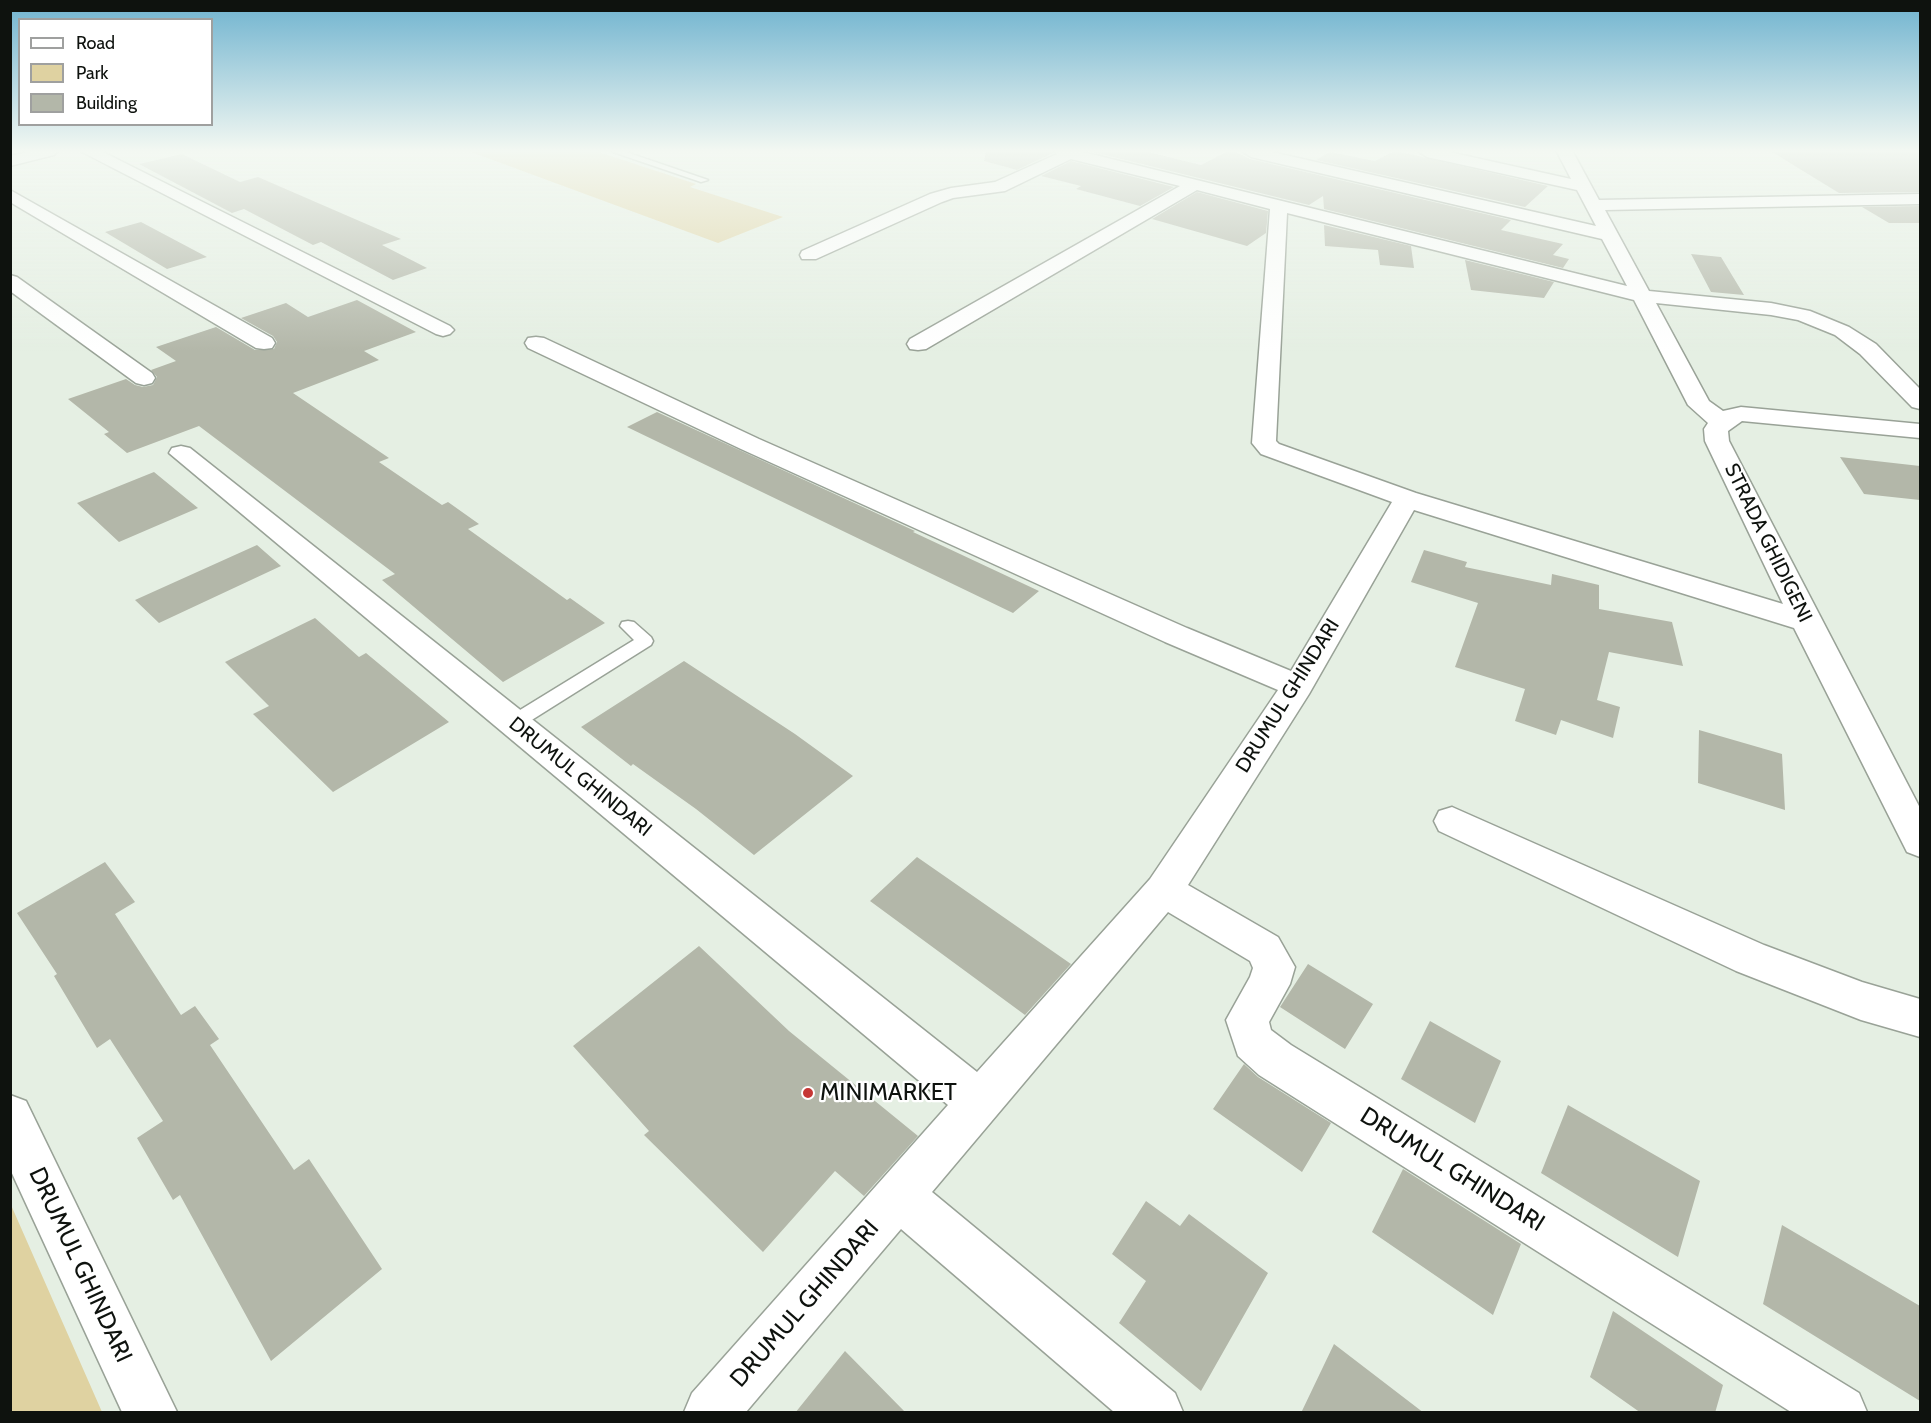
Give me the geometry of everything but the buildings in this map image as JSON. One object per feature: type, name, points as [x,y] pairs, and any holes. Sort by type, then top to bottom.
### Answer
[{"type":"street","points":[[50,218],[264,343]]},
{"type":"street","points":[[222,218],[444,330]]},
{"type":"street","points":[[809,255],[891,218]]},
{"type":"street","points":[[918,344],[1136,218]]},
{"type":"street","points":[[1278,218],[1264,443],[1280,454],[1407,499],[1806,621]]},
{"type":"street","points":[[1329,218],[1642,296],[1771,309],[1803,315],[1824,322],[1868,349],[1920,402]]},
{"type":"street","points":[[1538,218],[1610,235]]},
{"type":"street","points":[[1601,218],[1700,405],[1722,422],[1741,414],[1766,415],[1920,431]]},
{"type":"street","points":[[10,281],[144,378]]},
{"type":"street","points":[[536,343],[750,444],[1165,630],[1298,686]]},
{"type":"street","name":"STRADA GHIDIGENI","points":[[1722,422],[1716,429],[1717,441],[1806,621],[1911,806],[1920,842]]},
{"type":"street","name":"DRUMUL GHINDARI","points":[[181,453],[979,1102]]},
{"type":"street","name":"DRUMUL GHINDARI","points":[[711,1413],[1164,890],[1298,686],[1407,499]]},
{"type":"street","points":[[1452,820],[1750,958],[1861,1001],[1920,1018]]},
{"type":"street","name":"DRUMUL GHINDARI","points":[[1164,890],[1264,949],[1274,967],[1269,984],[1247,1020],[1253,1042],[1275,1060],[1840,1413]]},
{"type":"street","name":"DRUMUL GHINDARI","points":[[10,1117],[150,1413]]},
{"type":"street","points":[[899,1196],[1156,1413]]},
{"type":"lane","points":[[513,723],[637,648],[645,640],[628,626]]},
{"type":"green space","points":[[651,218],[779,218],[718,243]]},
{"type":"green space","points":[[11,1205],[102,1412],[11,1412]]},
{"type":"place","name":"MINIMARKET","points":[[808,1093]]}]
